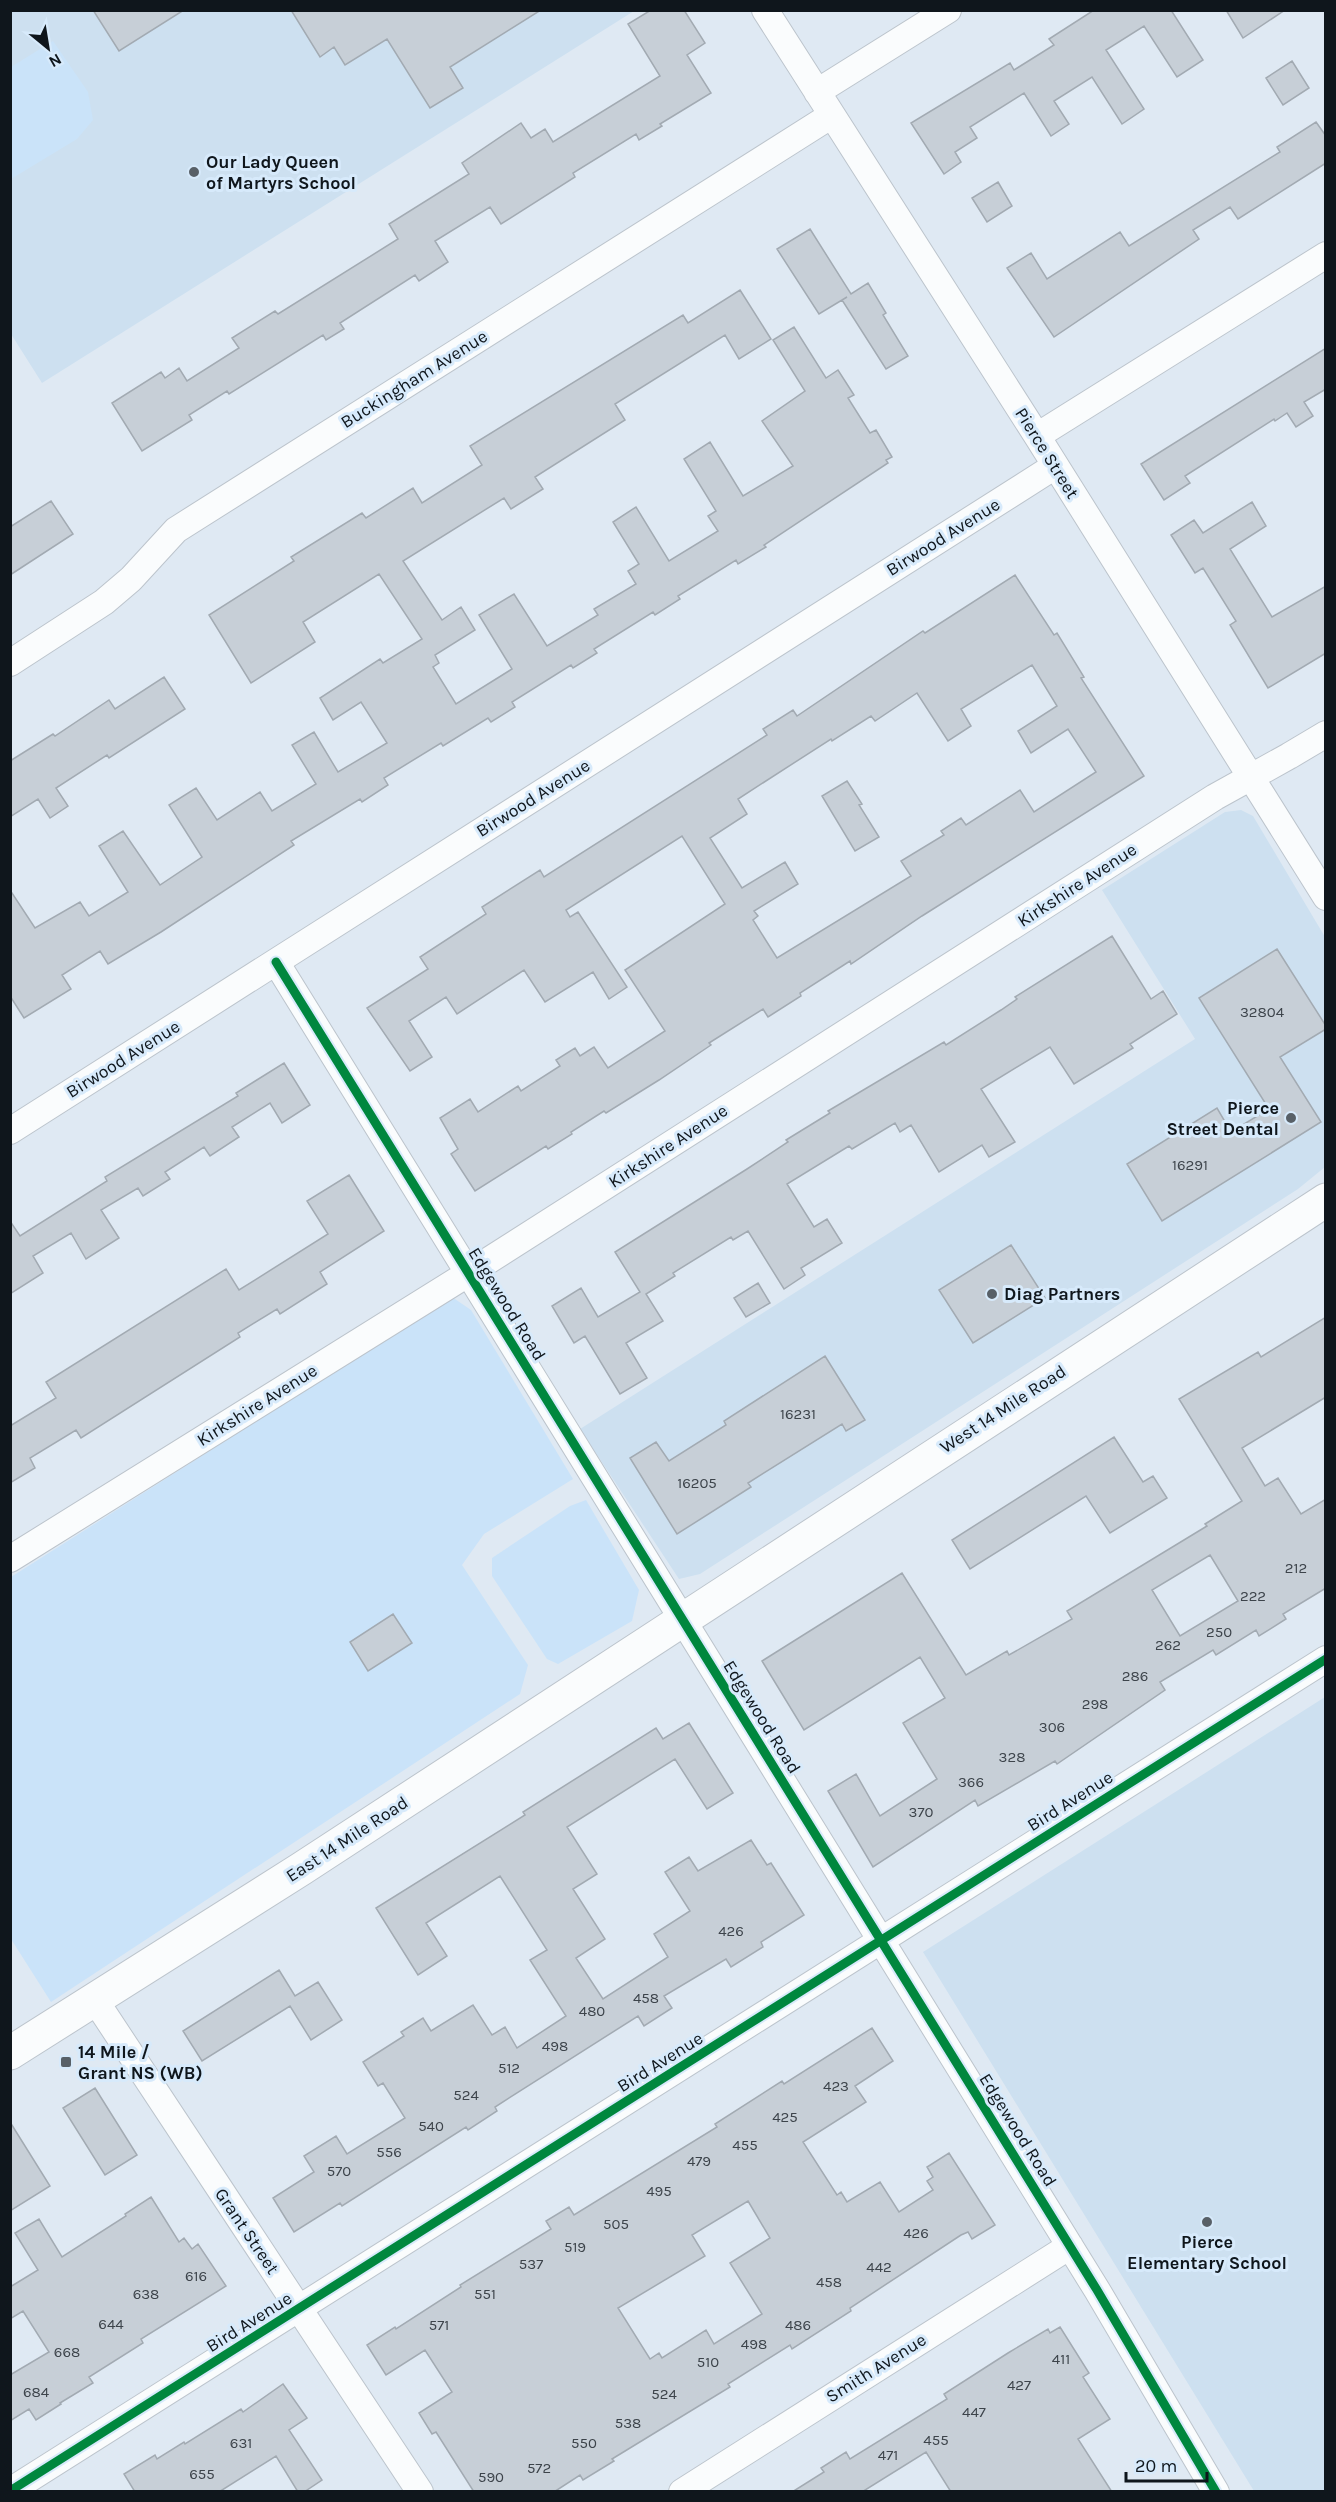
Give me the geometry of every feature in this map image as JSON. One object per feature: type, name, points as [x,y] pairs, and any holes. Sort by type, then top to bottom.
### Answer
[{"type":"main road","name":"West 14 Mile Road","points":[[682,1620],[1326,1200]]},
{"type":"main road","name":"East 14 Mile Road","points":[[10,2054],[311,1863],[682,1620]]},
{"type":"street","name":"Pierce Street","points":[[765,10],[1326,897]]},
{"type":"street","points":[[817,92],[948,10]]},
{"type":"street","name":"Buckingham Avenue","points":[[10,663],[104,602],[131,579],[176,530],[832,115]]},
{"type":"street","points":[[1036,436],[1326,255]]},
{"type":"street","name":"Birwood Avenue","points":[[10,1131],[1055,466]]},
{"type":"street","name":"Kirkshire Avenue","points":[[10,1559],[469,1273],[1215,797],[1326,734]]},
{"type":"street","name":"Edgewood Road","points":[[276,962],[1070,2246],[1216,2492]]},
{"type":"street","name":"Bird Avenue","points":[[10,2491],[300,2310],[1326,1659]]},
{"type":"street","name":"Grant Street","points":[[95,2000],[420,2492]]},
{"type":"street","name":"Smith Avenue","points":[[682,2492],[1070,2246]]},
{"type":"shaded area","name":"Our Lady Queen of Martyrs School","points":[[11,11],[634,11],[42,383],[11,334]]},
{"type":"shaded area","points":[[53,41],[88,92],[93,120],[77,139],[11,179],[11,67]]},
{"type":"shaded area","points":[[1241,810],[1253,816],[1325,937],[1325,1167],[1298,1189],[700,1574],[679,1579],[580,1429],[1195,1039],[1102,890],[1225,812]]},
{"type":"shaded area","points":[[452,1297],[471,1310],[573,1479],[484,1534],[462,1565],[528,1665],[520,1694],[51,2002],[11,1939],[11,1577]]},
{"type":"shaded area","points":[[586,1500],[639,1590],[632,1621],[558,1664],[547,1659],[492,1576],[492,1558],[570,1506]]},
{"type":"shaded area","name":"Pierce Elementary School","points":[[1325,1697],[1325,2491],[1254,2491],[923,1952]]},
{"type":"building","points":[[93,10],[184,10],[119,51]]},
{"type":"building","points":[[291,10],[541,10],[450,67],[463,88],[430,108],[387,39],[345,65],[334,47],[320,57]]},
{"type":"building","points":[[651,10],[684,10],[705,43],[687,55],[711,93],[660,124],[662,126],[639,140],[636,134],[573,173],[575,177],[501,224],[490,207],[435,241],[448,262],[419,281],[415,275],[340,323],[344,329],[326,340],[323,335],[229,394],[227,391],[189,415],[192,420],[142,451],[112,403],[161,372],[165,378],[179,368],[187,381],[239,348],[232,338],[275,311],[278,314],[398,239],[389,224],[469,174],[462,163],[521,123],[531,138],[545,129],[553,142],[660,76],[628,24]]},
{"type":"building","points":[[1094,10],[1171,10],[1203,60],[1177,77],[1144,26],[1106,50],[1144,109],[1122,124],[1092,77],[1054,101],[1069,124],[1051,136],[1024,93],[970,127],[977,138],[955,152],[961,162],[944,174],[911,123],[1010,63],[1014,70],[1054,45],[1049,39]]},
{"type":"building","points":[[1226,10],[1285,10],[1243,38]]},
{"type":"building","points":[[1292,61],[1309,88],[1283,105],[1266,78]]},
{"type":"building","points":[[1316,122],[1326,136],[1326,163],[1238,219],[1230,207],[1193,230],[1199,239],[1054,337],[1007,268],[1031,253],[1047,279],[1120,232],[1129,246],[1280,152],[1277,147]]},
{"type":"building","points":[[998,182],[1012,206],[987,222],[972,198]]},
{"type":"building","points":[[810,229],[851,294],[868,283],[886,313],[883,315],[908,356],[886,369],[842,300],[819,314],[777,249]]},
{"type":"building","points":[[740,290],[771,339],[739,359],[725,335],[615,404],[625,420],[535,477],[543,489],[511,509],[504,498],[403,561],[442,620],[461,607],[475,630],[435,655],[439,663],[433,667],[456,704],[512,669],[479,615],[514,594],[547,646],[598,615],[594,609],[636,584],[628,571],[639,564],[613,522],[636,507],[669,561],[718,531],[708,516],[716,511],[684,459],[710,442],[743,496],[793,466],[762,421],[805,391],[773,340],[794,327],[826,378],[838,370],[854,395],[848,398],[870,433],[876,430],[892,457],[886,460],[888,463],[764,545],[766,547],[738,564],[736,560],[678,596],[680,599],[655,615],[653,612],[594,649],[597,653],[573,668],[571,665],[512,702],[515,707],[491,722],[488,718],[443,746],[441,743],[384,778],[388,785],[362,802],[360,799],[291,841],[294,845],[161,932],[108,964],[100,951],[62,975],[71,989],[24,1018],[10,996],[10,890],[35,928],[80,902],[89,916],[128,892],[99,846],[123,831],[160,885],[202,857],[169,805],[196,788],[217,820],[260,792],[272,811],[316,784],[292,745],[314,732],[338,772],[387,743],[361,702],[333,720],[320,698],[380,659],[383,663],[422,639],[379,574],[303,622],[315,642],[251,683],[209,615],[294,561],[291,557],[362,513],[366,518],[413,488],[422,503],[482,465],[470,446],[683,315],[688,323]]},
{"type":"building","points":[[1326,348],[1326,389],[1304,402],[1313,416],[1296,427],[1287,413],[1275,421],[1274,419],[1185,476],[1190,483],[1164,500],[1141,464]]},
{"type":"building","points":[[51,501],[73,534],[10,575],[10,527]]},
{"type":"building","points":[[1252,502],[1266,526],[1230,549],[1272,617],[1326,586],[1326,653],[1268,688],[1230,625],[1236,621],[1203,568],[1195,573],[1171,535],[1194,520],[1203,533]]},
{"type":"building","points":[[1015,575],[1054,635],[1057,633],[1084,677],[1081,678],[1144,776],[922,916],[851,964],[850,961],[800,993],[801,996],[768,1017],[763,1009],[709,1043],[711,1045],[659,1080],[606,1113],[604,1111],[548,1149],[546,1146],[475,1191],[451,1154],[458,1149],[440,1118],[470,1099],[478,1112],[518,1086],[521,1091],[560,1066],[556,1060],[575,1048],[580,1056],[594,1047],[608,1068],[665,1031],[625,970],[725,904],[682,836],[566,910],[570,917],[578,912],[627,987],[609,999],[593,972],[545,1002],[524,970],[457,1014],[446,997],[409,1021],[432,1057],[410,1071],[367,1008],[428,969],[420,957],[486,914],[482,907],[540,870],[544,877],[767,735],[763,729],[793,710],[797,716],[923,631],[925,633]],"holes":[[[1032,665],[1057,706],[1018,731],[1031,753],[1068,729],[1096,772],[1034,812],[1020,790],[966,825],[961,818],[941,831],[944,835],[901,861],[911,876],[777,958],[753,920],[758,916],[754,911],[798,884],[785,862],[742,888],[710,838],[747,814],[738,799],[831,739],[832,741],[871,716],[875,721],[917,693],[948,741],[971,726],[961,709]]]},
{"type":"building","points":[[164,677],[185,709],[109,758],[107,755],[56,788],[68,806],[50,818],[38,799],[10,817],[10,761],[53,734],[55,736],[109,700],[115,709]]},
{"type":"building","points":[[847,781],[879,837],[855,851],[822,796]]},
{"type":"building","points":[[1112,936],[1151,999],[1163,991],[1177,1014],[1130,1044],[1133,1048],[1074,1084],[1050,1047],[981,1089],[1015,1142],[989,1157],[982,1145],[939,1172],[911,1125],[900,1132],[895,1123],[852,1149],[849,1146],[787,1184],[814,1227],[827,1219],[842,1243],[801,1268],[805,1275],[784,1289],[748,1231],[733,1240],[731,1237],[673,1273],[675,1276],[646,1294],[663,1321],[626,1343],[647,1378],[620,1394],[585,1336],[574,1343],[552,1306],[581,1288],[598,1317],[640,1292],[615,1252],[788,1142],[786,1140],[830,1113],[828,1111],[944,1042],[946,1045],[1017,999],[1015,997]]},
{"type":"building","points":[[1277,949],[1326,1026],[1326,1029],[1280,1057],[1321,1122],[1162,1221],[1127,1164],[1217,1108],[1231,1132],[1269,1109],[1199,998]]},
{"type":"building","points":[[284,1063],[310,1105],[282,1123],[270,1103],[232,1127],[239,1137],[210,1156],[204,1147],[165,1172],[170,1179],[143,1196],[138,1188],[101,1210],[119,1238],[86,1259],[71,1233],[33,1256],[43,1273],[10,1294],[10,1221],[20,1236],[107,1181],[105,1177],[238,1096],[236,1093]]},
{"type":"building","points":[[349,1175],[384,1231],[320,1272],[327,1284],[280,1314],[277,1309],[238,1333],[240,1337],[81,1438],[76,1430],[30,1458],[35,1468],[10,1483],[10,1426],[56,1398],[46,1382],[226,1269],[239,1290],[328,1234],[307,1201]]},
{"type":"building","name":"Diag Partners","points":[[1011,1245],[1045,1298],[973,1343],[939,1290]]},
{"type":"building","points":[[758,1283],[770,1303],[746,1317],[734,1298]]},
{"type":"building","points":[[1326,1317],[1326,1397],[1242,1448],[1265,1486],[1278,1478],[1301,1514],[1326,1499],[1326,1588],[1283,1614],[1286,1619],[1259,1636],[1256,1630],[1216,1655],[1213,1650],[1160,1682],[1165,1690],[1057,1764],[1055,1761],[978,1806],[975,1800],[873,1867],[828,1791],[856,1774],[880,1816],[937,1779],[903,1723],[945,1698],[920,1657],[804,1730],[762,1661],[902,1573],[966,1675],[1007,1651],[1009,1655],[1072,1619],[1067,1611],[1207,1526],[1205,1524],[1242,1501],[1179,1399],[1258,1352],[1261,1357]],"holes":[[[1210,1555],[1238,1601],[1180,1636],[1152,1590]]]},
{"type":"building","points":[[825,1356],[865,1420],[846,1431],[842,1424],[748,1483],[751,1487],[677,1534],[630,1458],[656,1442],[669,1461],[726,1425],[724,1421]]},
{"type":"building","points":[[1114,1437],[1143,1482],[1153,1476],[1167,1498],[1110,1533],[1086,1496],[970,1569],[952,1540]]},
{"type":"building","points":[[393,1614],[412,1643],[368,1671],[350,1642]]},
{"type":"building","points":[[689,1723],[733,1793],[707,1809],[675,1759],[567,1827],[597,1874],[573,1889],[605,1939],[576,1958],[603,1999],[668,1957],[654,1934],[690,1911],[665,1872],[689,1857],[698,1871],[751,1840],[767,1865],[771,1863],[804,1915],[761,1942],[763,1947],[731,1967],[726,1959],[664,1996],[672,2008],[644,2026],[638,2016],[495,2107],[497,2111],[468,2130],[466,2127],[342,2206],[340,2203],[294,2232],[273,2198],[314,2172],[304,2156],[336,2136],[347,2154],[405,2118],[383,2083],[378,2086],[363,2062],[404,2036],[401,2032],[423,2018],[431,2031],[473,2005],[492,2035],[505,2027],[517,2048],[566,2016],[530,1960],[547,1950],[500,1876],[426,1923],[447,1956],[418,1975],[376,1908],[525,1815],[523,1812],[656,1728],[663,1739]]},
{"type":"building","points":[[279,1970],[295,1996],[318,1982],[342,2020],[311,2040],[290,2006],[202,2061],[183,2031]]},
{"type":"building","points":[[872,2028],[893,2061],[855,2086],[866,2102],[803,2142],[837,2195],[841,2192],[847,2202],[880,2182],[899,2212],[933,2190],[927,2181],[933,2177],[927,2167],[949,2153],[995,2225],[972,2239],[968,2232],[961,2235],[850,2308],[851,2311],[792,2349],[790,2345],[728,2384],[730,2387],[612,2459],[614,2461],[583,2480],[580,2475],[554,2492],[474,2492],[436,2432],[432,2434],[419,2413],[452,2392],[425,2350],[386,2375],[367,2345],[395,2327],[396,2329],[461,2287],[460,2285],[551,2229],[546,2221],[569,2207],[574,2215],[717,2127],[715,2124],[782,2081],[784,2084]],"holes":[[[748,2201],[770,2238],[730,2263],[762,2314],[714,2344],[706,2330],[662,2358],[659,2353],[650,2359],[618,2308],[705,2256],[692,2235]]]},
{"type":"building","points":[[95,2088],[137,2155],[105,2175],[63,2108]]},
{"type":"building","points":[[10,2122],[50,2186],[10,2211]]},
{"type":"building","points":[[151,2197],[179,2242],[184,2238],[192,2249],[198,2244],[226,2286],[141,2339],[143,2343],[89,2377],[93,2383],[36,2420],[29,2409],[10,2421],[10,2375],[49,2352],[23,2311],[10,2319],[10,2287],[38,2270],[15,2233],[39,2219],[62,2257]]},
{"type":"building","points":[[1060,2327],[1089,2373],[1083,2377],[1110,2419],[1078,2439],[1112,2492],[951,2492],[926,2452],[862,2492],[792,2492],[824,2472],[821,2468],[846,2452],[850,2459],[947,2399],[944,2394],[1008,2353],[1048,2329],[1050,2333]]},
{"type":"building","points":[[283,2384],[307,2418],[289,2430],[322,2480],[304,2492],[298,2492],[276,2456],[219,2492],[135,2492],[124,2474],[155,2455],[157,2459],[184,2442],[185,2444],[241,2409],[243,2412]]},
{"type":"cycle path","points":[[276,962],[1097,2290],[1216,2492]]},
{"type":"cycle path","points":[[10,2491],[1326,1659]]},
{"type":"place","name":"Our Lady Queen of Martyrs School","points":[[194,172]]},
{"type":"place","name":"Pierce Street Dental","points":[[1291,1118]]},
{"type":"place","name":"Diag Partners","points":[[992,1294]]},
{"type":"place","name":"14 Mile / Grant NS (WB)","points":[[66,2062]]},
{"type":"place","name":"Pierce Elementary School","points":[[1207,2222]]}]
